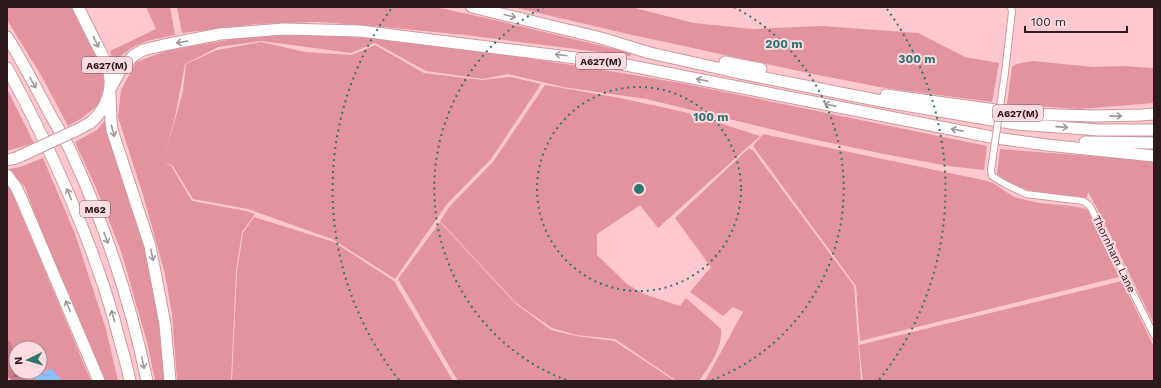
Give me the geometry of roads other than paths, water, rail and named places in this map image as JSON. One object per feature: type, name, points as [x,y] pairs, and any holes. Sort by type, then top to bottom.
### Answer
[{"type":"highway","name":"A627(M)","points":[[78,7],[107,65],[110,77],[110,91]]},
{"type":"highway","name":"A627(M)","points":[[472,7],[621,44],[650,53],[866,98],[1016,124],[1099,130],[1154,130]]},
{"type":"highway","name":"A627(M)","points":[[12,159],[90,123],[104,107],[121,69],[133,56],[144,50],[220,34],[284,29],[360,31],[556,54],[616,63],[996,138],[1154,156]]},
{"type":"highway","name":"M62","points":[[7,37],[72,153],[90,197],[108,243],[123,289],[140,349],[147,381]]},
{"type":"highway","name":"A627(M)","points":[[621,44],[653,47],[882,94],[1024,114],[1094,116],[1154,114]]},
{"type":"highway","name":"M62","points":[[7,68],[38,126],[65,184],[88,239],[106,290],[130,381]]},
{"type":"highway","points":[[110,91],[112,130],[150,246],[165,324],[170,381]]},
{"type":"highway","name":"A627(M)","points":[[996,138],[1105,143],[1154,143]]},
{"type":"highway","points":[[7,175],[16,187],[22,200],[99,381]]},
{"type":"street","name":"Thornham Lane","points":[[1011,7],[1012,12],[1005,72],[991,170],[992,176],[1026,194],[1083,201],[1090,206],[1154,335]]},
{"type":"water","points":[[48,369],[53,370],[62,381],[35,380],[48,380]]}]
